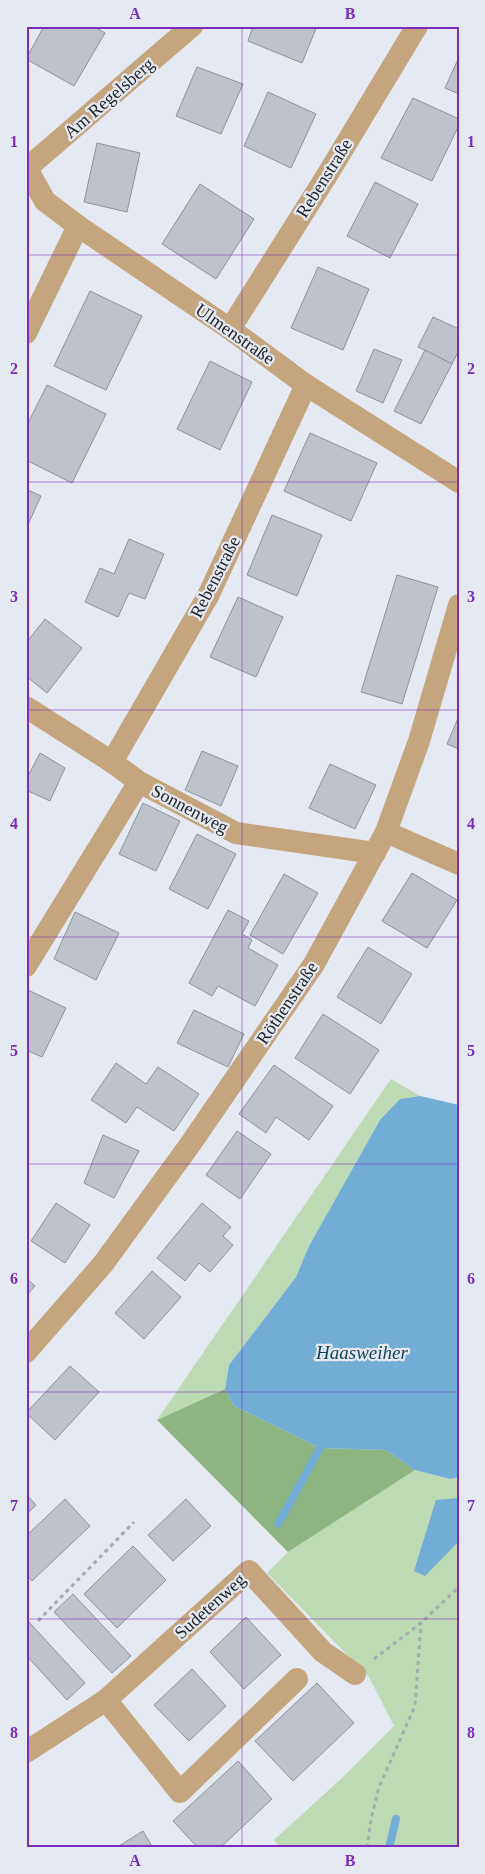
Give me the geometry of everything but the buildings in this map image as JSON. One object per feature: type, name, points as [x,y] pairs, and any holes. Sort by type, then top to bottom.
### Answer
[{"type":"street","name":"Am Regelsberg","points":[[26,169],[192,26]]},
{"type":"street","name":"Rebenstraße","points":[[230,329],[329,172],[417,26]]},
{"type":"street","name":"Ulmenstraße","points":[[26,169],[45,201],[78,226],[230,329],[306,385],[459,482]]},
{"type":"street","points":[[26,333],[78,226]]},
{"type":"street","name":"Rebenstraße","points":[[112,762],[208,596],[306,385]]},
{"type":"street","name":"Röthenstraße","points":[[26,1352],[103,1264],[189,1146],[314,964],[386,832],[419,741],[459,605]]},
{"type":"street","name":"Sonnenweg","points":[[26,707],[112,762],[139,782],[236,833],[375,853]]},
{"type":"street","points":[[26,966],[139,782]]},
{"type":"street","points":[[386,832],[459,864]]},
{"type":"street","name":"Sudetenweg","points":[[26,1752],[106,1700],[249,1571],[323,1652],[355,1674]]},
{"type":"street","points":[[106,1700],[180,1792],[297,1679]]},
{"type":"path","points":[[38,1621],[134,1522]]},
{"type":"path","points":[[355,1674],[421,1623],[459,1587]]},
{"type":"path","points":[[367,1848],[371,1819],[379,1787],[415,1706],[421,1623]]},
{"type":"green space","points":[[391,1079],[420,1096],[400,1099],[380,1120],[309,1246],[296,1277],[229,1365],[225,1389],[157,1420]]},
{"type":"green space","points":[[225,1389],[234,1406],[320,1448],[386,1450],[415,1470],[288,1552],[157,1420]]},
{"type":"green space","points":[[415,1470],[449,1479],[459,1477],[459,1848],[281,1848],[274,1840],[342,1778],[394,1726],[369,1677],[267,1573],[288,1552]]},
{"type":"water","name":"Haasweiher","points":[[420,1096],[459,1105],[459,1477],[450,1479],[415,1470],[386,1450],[320,1448],[234,1406],[225,1389],[229,1365],[296,1277],[309,1246],[380,1120],[400,1099]]},
{"type":"water","points":[[459,1498],[459,1541],[425,1576],[414,1571],[436,1500]]},
{"type":"waterway","points":[[278,1524],[320,1448]]},
{"type":"waterway","points":[[389,1848],[396,1819]]}]
